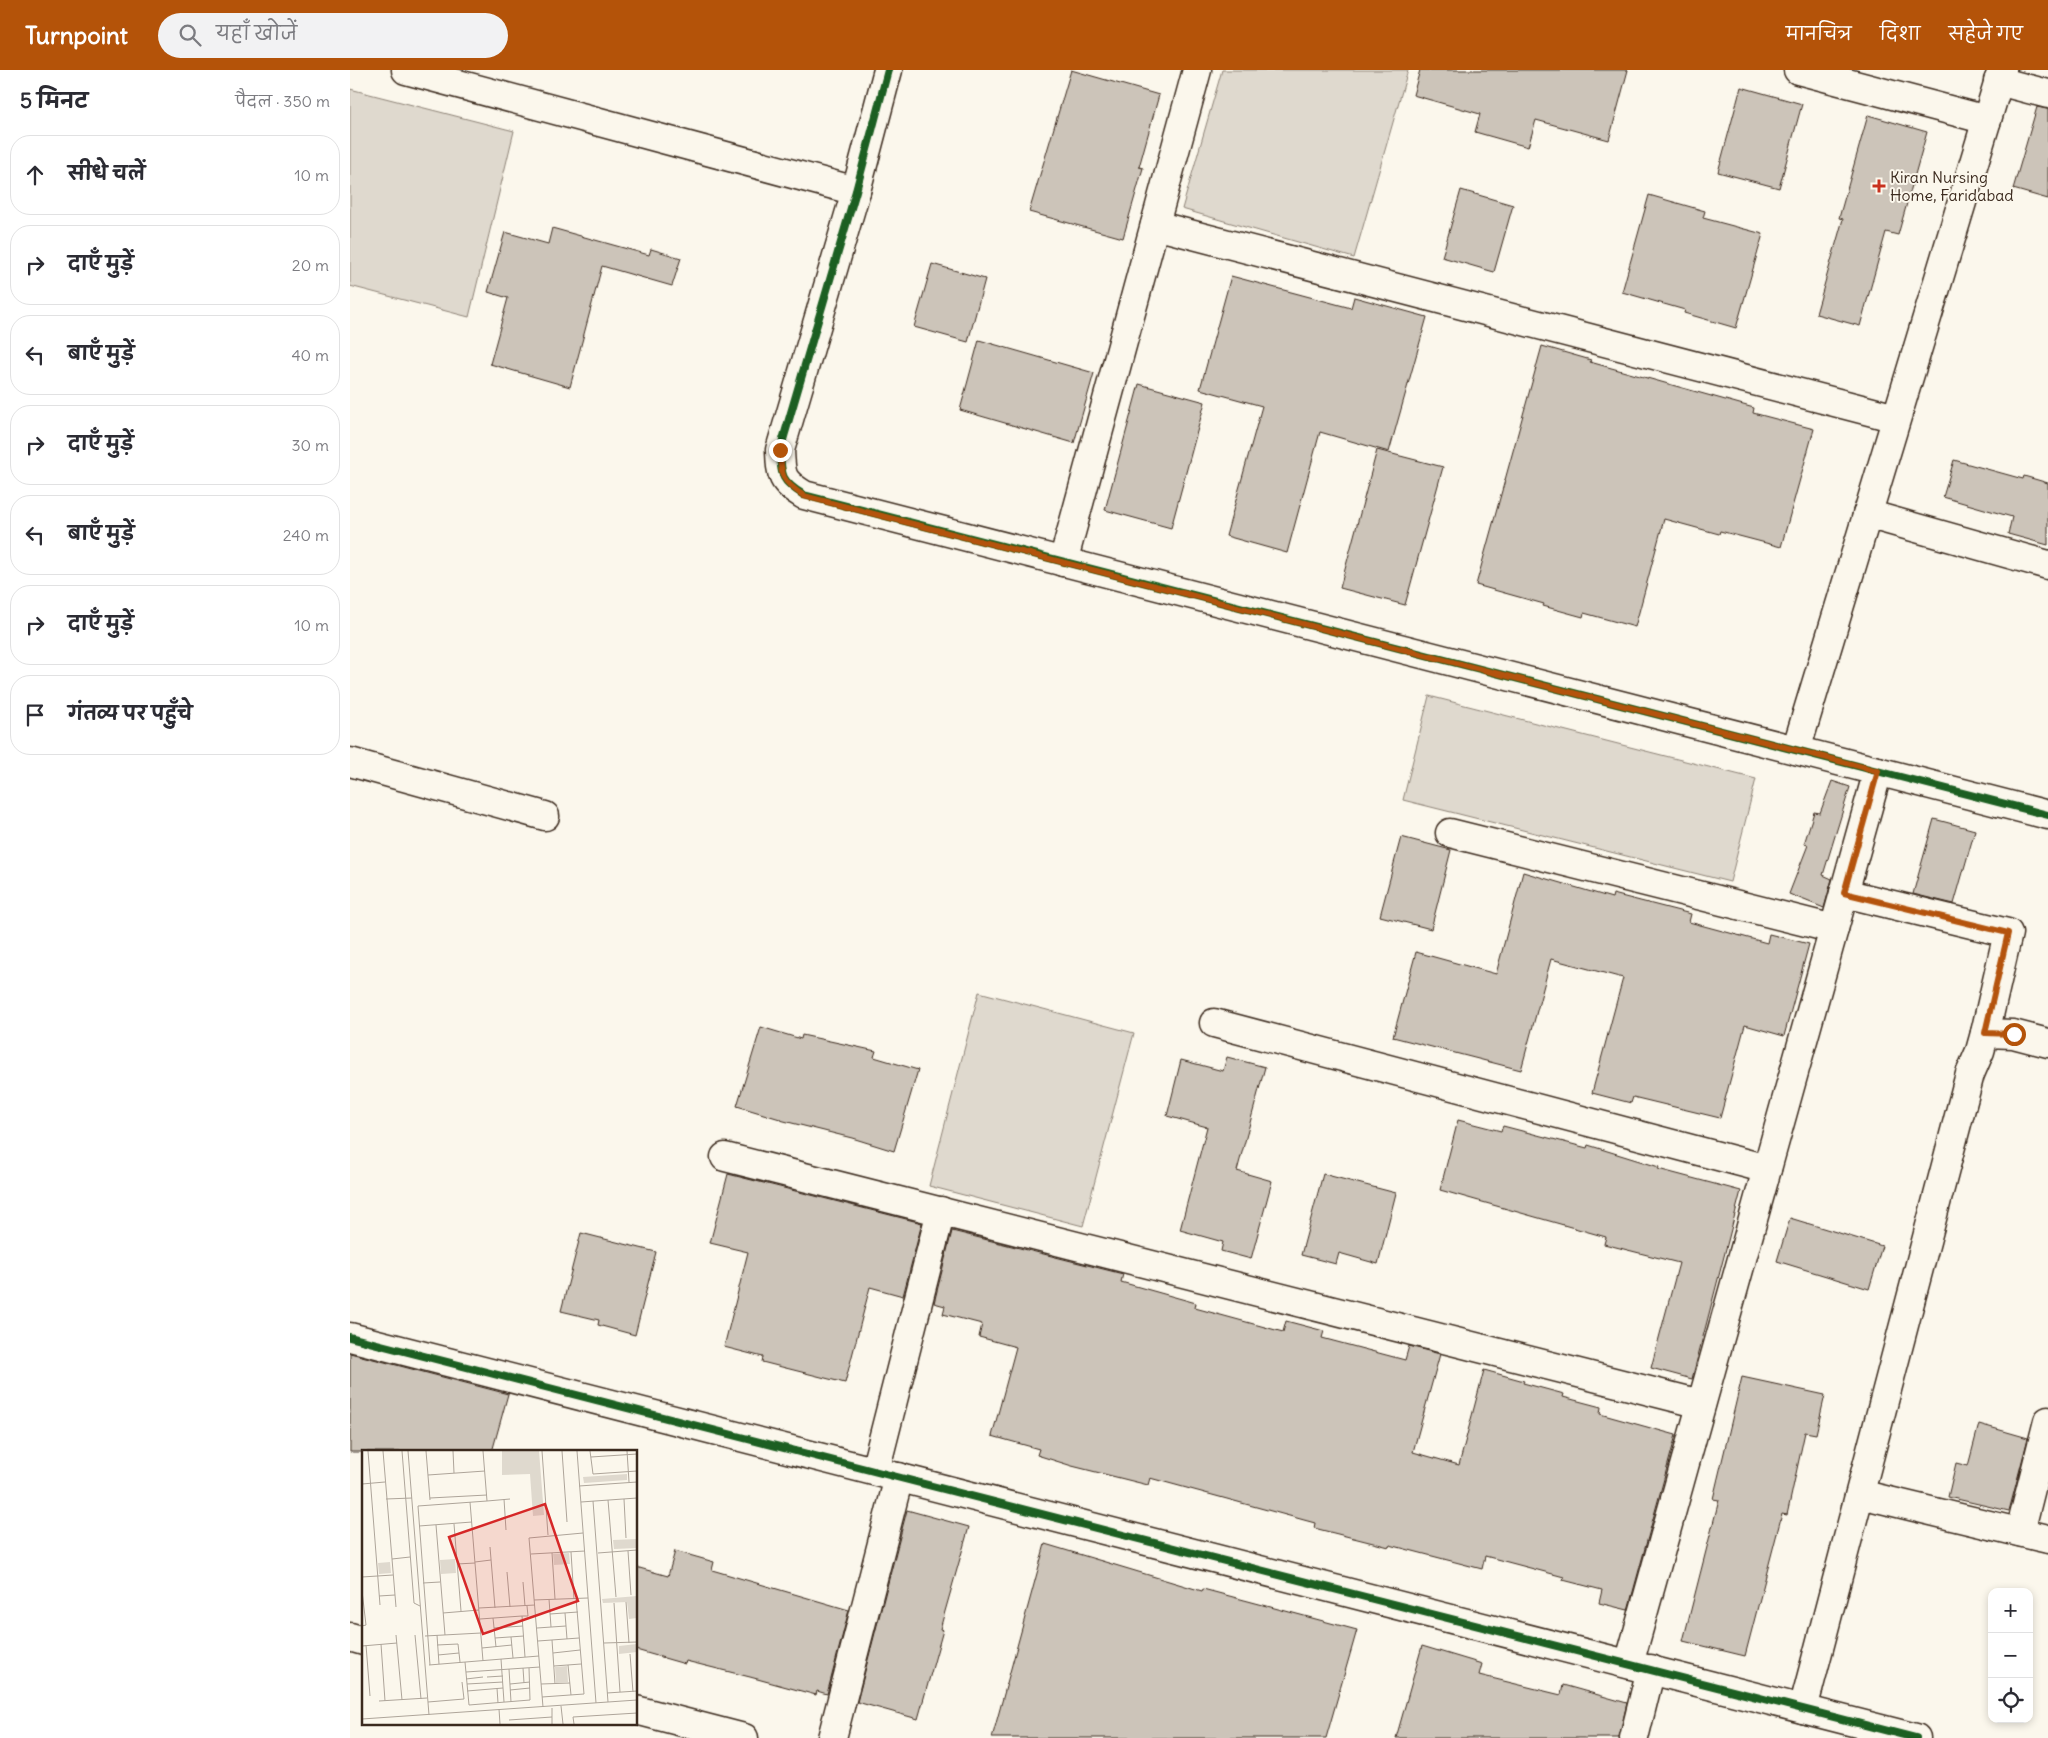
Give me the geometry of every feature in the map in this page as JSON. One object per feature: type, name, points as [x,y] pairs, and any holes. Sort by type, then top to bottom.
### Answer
[{"type":"street","points":[[406,70],[856,191]]},
{"type":"street","points":[[888,70],[856,191],[780,450],[781,470],[787,485],[804,496],[2048,815]]},
{"type":"street","points":[[1063,562],[1197,70]]},
{"type":"street","points":[[1798,70],[1986,120]]},
{"type":"street","points":[[1796,750],[2000,75],[2048,94]]},
{"type":"street","points":[[1155,225],[1896,418]]},
{"type":"street","points":[[1867,514],[2048,565]]},
{"type":"street","points":[[350,762],[546,816]]},
{"type":"street","points":[[1634,1738],[1640,1666],[1701,1404],[1878,771]]},
{"type":"street","points":[[1450,833],[1834,929]]},
{"type":"street","points":[[1804,1709],[1970,1074],[1985,1033],[2008,933],[1844,893]]},
{"type":"street","points":[[1214,1023],[1767,1169]]},
{"type":"street","points":[[1985,1033],[2014,1034],[2048,1043]]},
{"type":"street","points":[[725,1157],[1701,1404]]},
{"type":"street","points":[[832,1738],[941,1211]]},
{"type":"street","points":[[350,1337],[1916,1738]]},
{"type":"street","points":[[2020,1532],[2048,1421]]},
{"type":"street","points":[[1860,1494],[2048,1539]]},
{"type":"street","points":[[638,1711],[744,1738]]},
{"type":"shaded area","points":[[1222,70],[1408,70],[1354,258],[1182,209]]},
{"type":"shaded area","points":[[350,89],[514,131],[469,317],[350,286]]},
{"type":"shaded area","points":[[1429,696],[1756,779],[1730,882],[1403,800]]},
{"type":"shaded area","points":[[979,992],[1134,1033],[1083,1226],[929,1186]]},
{"type":"building","points":[[1071,70],[1159,95],[1139,167],[1143,168],[1123,238],[1029,212]]},
{"type":"building","points":[[1420,70],[1628,70],[1609,140],[1536,120],[1528,147],[1475,132],[1480,114],[1413,95]]},
{"type":"building","points":[[1741,87],[1802,104],[1779,188],[1718,172]]},
{"type":"building","points":[[2037,107],[2048,109],[2048,199],[2013,189]]},
{"type":"building","points":[[1868,115],[1927,132],[1898,235],[1886,232],[1860,326],[1816,314],[1843,219],[1839,218]]},
{"type":"building","points":[[1461,190],[1513,205],[1494,272],[1442,257]]},
{"type":"building","points":[[1649,195],[1705,211],[1703,218],[1763,234],[1736,328],[1684,313],[1685,310],[1622,292]]},
{"type":"building","points":[[552,228],[649,255],[651,249],[681,258],[672,286],[602,266],[570,387],[490,364],[508,298],[488,292],[505,232],[548,244]]},
{"type":"building","points":[[932,264],[985,279],[968,342],[914,327]]},
{"type":"building","points":[[1231,276],[1351,308],[1354,297],[1427,317],[1389,452],[1320,432],[1287,553],[1226,536],[1262,406],[1200,389]]},
{"type":"building","points":[[979,340],[1094,373],[1074,443],[960,410]]},
{"type":"building","points":[[1542,346],[1591,360],[1590,362],[1754,408],[1753,413],[1814,429],[1781,547],[1720,531],[1719,534],[1664,519],[1635,627],[1584,613],[1583,617],[1476,585]]},
{"type":"building","points":[[1139,384],[1205,402],[1171,528],[1105,510]]},
{"type":"building","points":[[1377,450],[1443,467],[1405,605],[1340,588]]},
{"type":"building","points":[[1954,460],[2023,479],[2024,476],[2048,483],[2048,545],[2008,534],[2012,517],[1943,497]]},
{"type":"building","points":[[1832,781],[1850,787],[1823,875],[1832,879],[1824,908],[1789,894],[1808,845],[1804,844],[1814,812],[1820,813]]},
{"type":"building","points":[[1934,819],[1975,830],[1954,904],[1913,894]]},
{"type":"building","points":[[1401,837],[1451,850],[1431,929],[1380,916]]},
{"type":"building","points":[[1523,872],[1612,898],[1613,894],[1691,914],[1689,922],[1767,943],[1769,934],[1809,944],[1784,1036],[1745,1025],[1720,1118],[1633,1097],[1631,1103],[1592,1093],[1623,978],[1551,959],[1521,1070],[1393,1037],[1416,952],[1496,974]]},
{"type":"building","points":[[761,1027],[801,1039],[802,1035],[876,1051],[874,1057],[918,1070],[894,1151],[852,1138],[780,1120],[737,1106]]},
{"type":"building","points":[[1227,1057],[1265,1067],[1237,1171],[1272,1181],[1251,1259],[1221,1251],[1223,1242],[1180,1230],[1207,1127],[1167,1116],[1181,1060],[1223,1071]]},
{"type":"building","points":[[1458,1120],[1501,1131],[1503,1126],[1587,1148],[1588,1145],[1659,1167],[1658,1169],[1741,1191],[1692,1379],[1651,1368],[1679,1263],[1604,1244],[1606,1237],[1440,1190]]},
{"type":"building","points":[[728,1174],[922,1223],[903,1296],[870,1287],[845,1383],[762,1362],[763,1357],[724,1347],[748,1252],[710,1243]]},
{"type":"building","points":[[1323,1174],[1396,1193],[1378,1264],[1339,1253],[1336,1264],[1301,1255]]},
{"type":"building","points":[[1790,1218],[1882,1246],[1869,1289],[1777,1261]]},
{"type":"building","points":[[952,1231],[1123,1274],[1121,1282],[1196,1303],[1195,1308],[1283,1332],[1286,1321],[1324,1331],[1322,1338],[1405,1360],[1409,1346],[1440,1354],[1413,1452],[1459,1465],[1484,1370],[1564,1394],[1563,1397],[1601,1407],[1600,1414],[1676,1435],[1628,1610],[1599,1603],[1602,1590],[1563,1580],[1564,1577],[1485,1556],[1482,1569],[1390,1545],[1389,1547],[1314,1528],[1315,1523],[1150,1478],[1148,1485],[1072,1466],[1037,1455],[1039,1449],[992,1436],[1016,1347],[979,1337],[982,1324],[943,1314],[945,1306],[934,1303]]},
{"type":"building","points":[[581,1233],[656,1252],[635,1335],[598,1325],[599,1320],[561,1311]]},
{"type":"building","points":[[350,1353],[508,1394],[493,1450],[362,1450],[362,1452],[350,1452]]},
{"type":"building","points":[[1742,1377],[1825,1395],[1816,1434],[1805,1432],[1787,1515],[1782,1514],[1745,1656],[1683,1641],[1719,1500],[1713,1499]]},
{"type":"building","points":[[1979,1424],[2028,1438],[2009,1511],[1948,1497],[1956,1463],[1968,1466]]},
{"type":"building","points":[[907,1510],[969,1527],[940,1629],[943,1630],[918,1719],[857,1702]]},
{"type":"building","points":[[1045,1544],[1202,1591],[1203,1589],[1357,1630],[1326,1738],[992,1738]]},
{"type":"building","points":[[675,1551],[714,1562],[712,1570],[849,1610],[827,1694],[817,1691],[816,1695],[686,1661],[685,1664],[638,1651],[638,1568],[668,1576]]},
{"type":"building","points":[[1422,1646],[1482,1664],[1479,1675],[1561,1695],[1563,1685],[1627,1703],[1619,1738],[1396,1738]]},
{"type":"cycle path","points":[[888,70],[856,191],[780,450],[784,477],[791,486],[804,495],[2048,815]]},
{"type":"cycle path","points":[[350,1337],[1916,1738]]},
{"type":"place","name":"Kiran Nursing Home, Faridabad","points":[[1879,186]]},
{"type":"route","points":[[780,450],[781,470],[787,485],[804,496],[1878,771],[1844,893],[2008,933],[1985,1033],[2014,1034]]}]
